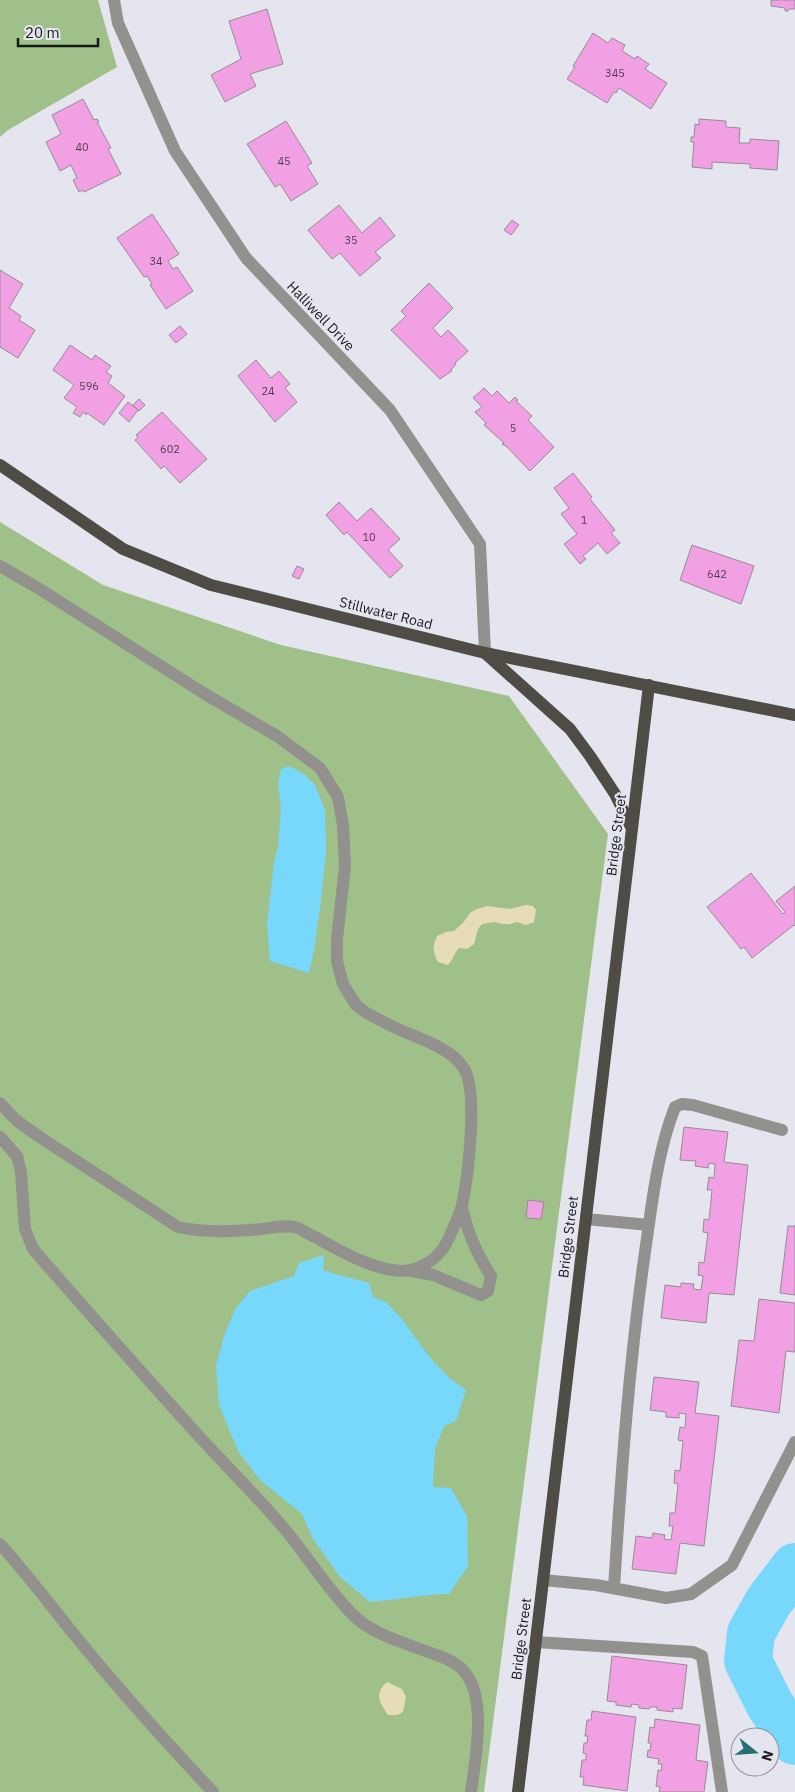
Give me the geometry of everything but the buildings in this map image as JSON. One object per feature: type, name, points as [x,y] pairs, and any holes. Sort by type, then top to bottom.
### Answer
[{"type":"main road","name":"Stillwater Road","points":[[0,465],[123,549],[211,585],[485,653],[795,716]]},
{"type":"main road","points":[[485,653],[570,729],[615,794],[632,829]]},
{"type":"main road","name":"Bridge Street","points":[[518,1792],[649,685]]},
{"type":"street","name":"Halliwell Drive","points":[[114,0],[118,23],[175,151],[246,258],[390,410],[480,544],[485,653]]},
{"type":"street","points":[[0,566],[205,694],[277,736],[320,768],[338,797],[343,825],[345,866],[336,939],[337,962],[343,984],[356,1006],[365,1012],[450,1054],[464,1067],[470,1088],[471,1134],[462,1207],[443,1250],[430,1263],[410,1270]]},
{"type":"street","points":[[0,1103],[17,1121],[41,1138],[178,1227],[194,1231],[220,1232],[286,1226],[298,1228],[373,1265],[391,1270],[410,1270],[433,1275],[481,1295],[488,1291],[491,1276],[476,1252],[467,1230],[462,1207]]},
{"type":"street","points":[[614,1588],[634,1327],[657,1172],[668,1124],[674,1108],[682,1104],[694,1105],[782,1130]]},
{"type":"street","points":[[0,1137],[17,1156],[21,1172],[26,1229],[33,1249],[163,1397],[288,1533],[319,1576],[351,1614],[365,1626],[382,1635],[457,1664],[467,1675],[475,1694],[478,1712],[477,1743],[471,1792]]},
{"type":"street","points":[[586,1218],[649,1225]]},
{"type":"street","points":[[542,1580],[596,1585],[666,1598],[691,1594],[732,1565],[795,1442]]},
{"type":"street","points":[[0,1544],[28,1575],[77,1639],[160,1736],[213,1792]]},
{"type":"street","points":[[536,1642],[694,1652],[702,1656],[722,1792]]},
{"type":"green space","points":[[0,0],[98,0],[117,67],[8,130],[0,137]]},
{"type":"green space","points":[[0,522],[103,585],[281,645],[509,696],[608,834],[484,1792],[0,1792]]},
{"type":"sand","points":[[526,905],[533,906],[536,910],[534,922],[526,925],[517,922],[510,924],[495,922],[482,924],[478,929],[474,944],[467,949],[459,948],[448,965],[438,962],[434,949],[437,936],[454,931],[470,913],[487,906],[510,909]]},
{"type":"sand","points":[[387,1682],[402,1689],[406,1697],[403,1712],[397,1715],[388,1715],[380,1702],[380,1690]]},
{"type":"water","points":[[289,766],[304,774],[315,785],[325,810],[326,851],[321,900],[309,973],[270,961],[267,924],[274,862],[278,848],[281,807],[278,784],[281,769]]},
{"type":"water","points":[[324,1255],[323,1270],[369,1283],[373,1297],[386,1302],[401,1318],[428,1355],[449,1378],[466,1390],[456,1421],[444,1426],[435,1449],[433,1487],[451,1488],[467,1516],[468,1566],[449,1594],[370,1602],[340,1577],[313,1539],[302,1514],[260,1480],[238,1451],[219,1405],[216,1366],[225,1333],[236,1308],[250,1291],[294,1276],[299,1263]]},
{"type":"waterway","points":[[795,1567],[769,1601],[751,1633],[748,1661],[770,1705],[795,1741]]}]
